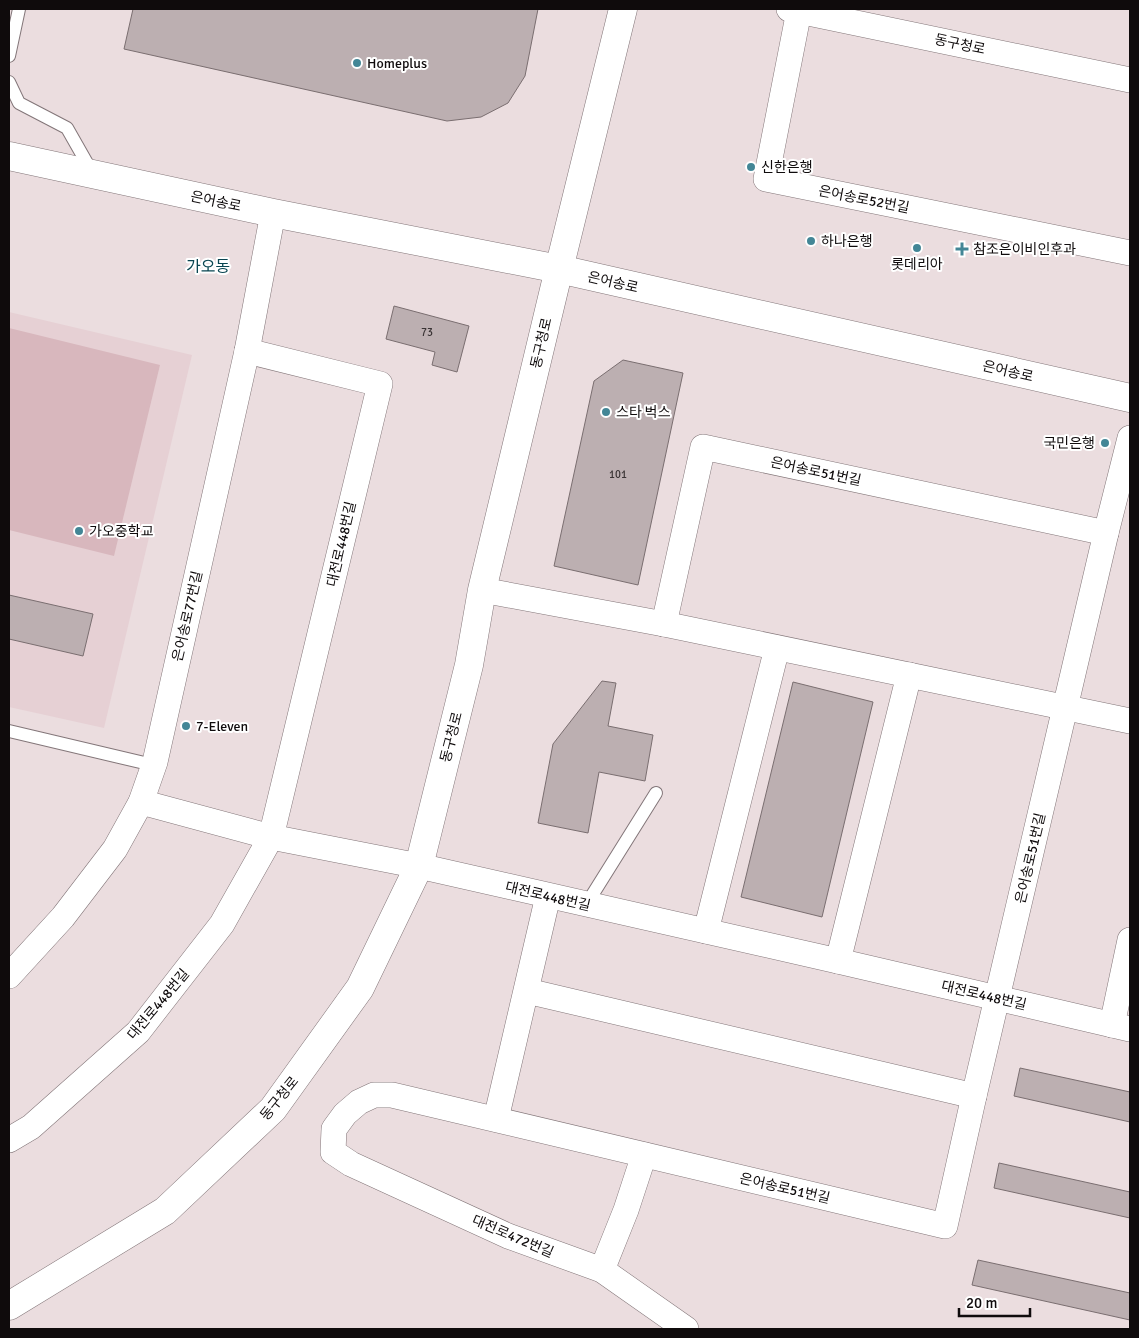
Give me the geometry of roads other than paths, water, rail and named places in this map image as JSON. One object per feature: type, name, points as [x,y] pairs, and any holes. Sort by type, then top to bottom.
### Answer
[{"type":"main road","name":"동구청로","points":[[9,1306],[165,1211],[273,1109],[360,988],[419,866],[469,665],[482,590],[624,9]]},
{"type":"main road","name":"은어송로","points":[[9,156],[273,213],[559,270],[1130,398]]},
{"type":"street","name":"동구청로","points":[[794,10],[1130,80]]},
{"type":"street","name":"은어송로52번길","points":[[794,10],[766,179],[1130,252]]},
{"type":"street","name":"은어송로77번길","points":[[9,976],[64,917],[115,849],[141,802],[153,765],[247,351],[273,213]]},
{"type":"street","name":"대전로448번길","points":[[9,1140],[31,1127],[138,1032],[222,924],[271,837],[380,384],[247,351]]},
{"type":"street","name":"은어송로51번길","points":[[333,1152],[334,1129],[345,1114],[359,1102],[374,1095],[392,1095],[945,1226],[1106,533],[1130,438]]},
{"type":"street","name":"은어송로51번길","points":[[664,624],[703,447],[1106,533]]},
{"type":"street","points":[[482,590],[664,624],[1130,721]]},
{"type":"street","points":[[706,931],[778,648]]},
{"type":"street","points":[[838,961],[908,675]]},
{"type":"street","name":"대전로448번길","points":[[141,802],[271,837],[419,866],[1121,1027]]},
{"type":"street","points":[[496,1120],[548,896]]},
{"type":"street","points":[[1121,1027],[1130,940]]},
{"type":"street","points":[[527,990],[974,1096]]},
{"type":"street","name":"대전로472번길","points":[[333,1152],[351,1164],[508,1236],[602,1270],[686,1329]]},
{"type":"street","points":[[602,1270],[626,1210],[644,1155]]},
{"type":"lane","points":[[9,56],[19,9]]},
{"type":"lane","points":[[9,82],[19,103],[67,128],[93,174]]},
{"type":"lane","points":[[9,731],[153,765]]},
{"type":"lane","points":[[586,905],[656,793]]},
{"type":"place","name":"Homeplus","points":[[357,63]]},
{"type":"place","name":"신한은행","points":[[751,167]]},
{"type":"place","name":"하나은행","points":[[811,241]]},
{"type":"place","name":"롯데리아","points":[[917,248]]},
{"type":"place","name":"참조은이비인후과","points":[[962,249]]},
{"type":"place","name":"스타 벅스","points":[[606,412]]},
{"type":"place","name":"국민은행","points":[[1105,443]]},
{"type":"place","name":"가오중학교","points":[[79,531]]},
{"type":"place","name":"7-Eleven","points":[[186,726]]},
{"type":"district","name":"가오동","points":[[208,266]]}]
